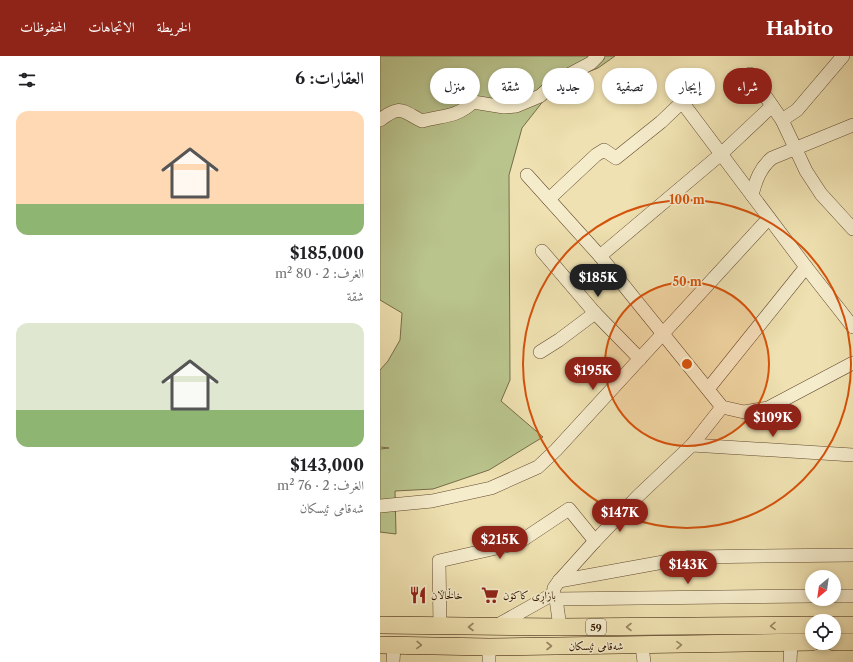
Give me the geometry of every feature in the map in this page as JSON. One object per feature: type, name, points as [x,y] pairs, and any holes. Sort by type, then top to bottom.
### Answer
[{"type":"main road","points":[[841,625],[853,624]]},
{"type":"main road","name":"شەقامی ئیسکان","points":[[380,625],[495,627],[805,625]]},
{"type":"main road","name":"شەقامی ئیسکان","points":[[387,645],[489,655],[643,654],[805,642]]},
{"type":"main road","points":[[841,642],[853,642]]},
{"type":"street","points":[[380,120],[391,112],[404,110],[422,121],[436,117],[454,115],[473,102],[504,107],[516,106],[540,96],[557,81],[591,63],[598,56]]},
{"type":"street","points":[[782,120],[797,110],[843,56]]},
{"type":"street","points":[[549,199],[596,155],[604,150],[616,158],[682,102],[853,327]]},
{"type":"street","points":[[600,256],[721,154],[772,106],[782,120],[806,171],[821,194],[853,229]]},
{"type":"street","points":[[752,195],[757,179],[764,165],[772,158],[853,125]]},
{"type":"street","points":[[527,175],[600,256],[722,408],[744,412],[768,408],[853,362]]},
{"type":"street","points":[[380,506],[432,501],[491,488],[538,467],[640,359],[769,218]]},
{"type":"street","points":[[542,251],[595,313],[640,359]]},
{"type":"street","points":[[708,389],[806,267]]},
{"type":"street","points":[[540,352],[559,340],[595,313]]},
{"type":"street","points":[[560,627],[554,588],[559,581],[638,496],[692,445],[722,408]]},
{"type":"street","points":[[692,445],[853,455]]},
{"type":"street","points":[[440,626],[439,561],[518,543],[569,509],[595,541]]},
{"type":"street","points":[[559,581],[691,557],[853,556]]},
{"type":"street","points":[[495,627],[555,596],[805,596]]},
{"type":"street","points":[[841,596],[853,596]]},
{"type":"street","points":[[790,662],[791,643]]},
{"type":"street","points":[[387,645],[393,662]]},
{"type":"green space","points":[[380,56],[615,56],[594,70],[594,68],[542,68],[542,103],[522,128],[509,175],[510,380],[501,401],[543,437],[489,470],[433,489],[395,491],[396,534],[380,532],[380,449],[389,448],[380,447],[380,370],[388,361],[400,340],[402,313],[380,300]]},
{"type":"place","name":"خاڵخاڵان","points":[[418,595]]},
{"type":"place","name":"بازاڕی کاکۆن","points":[[490,595]]}]
